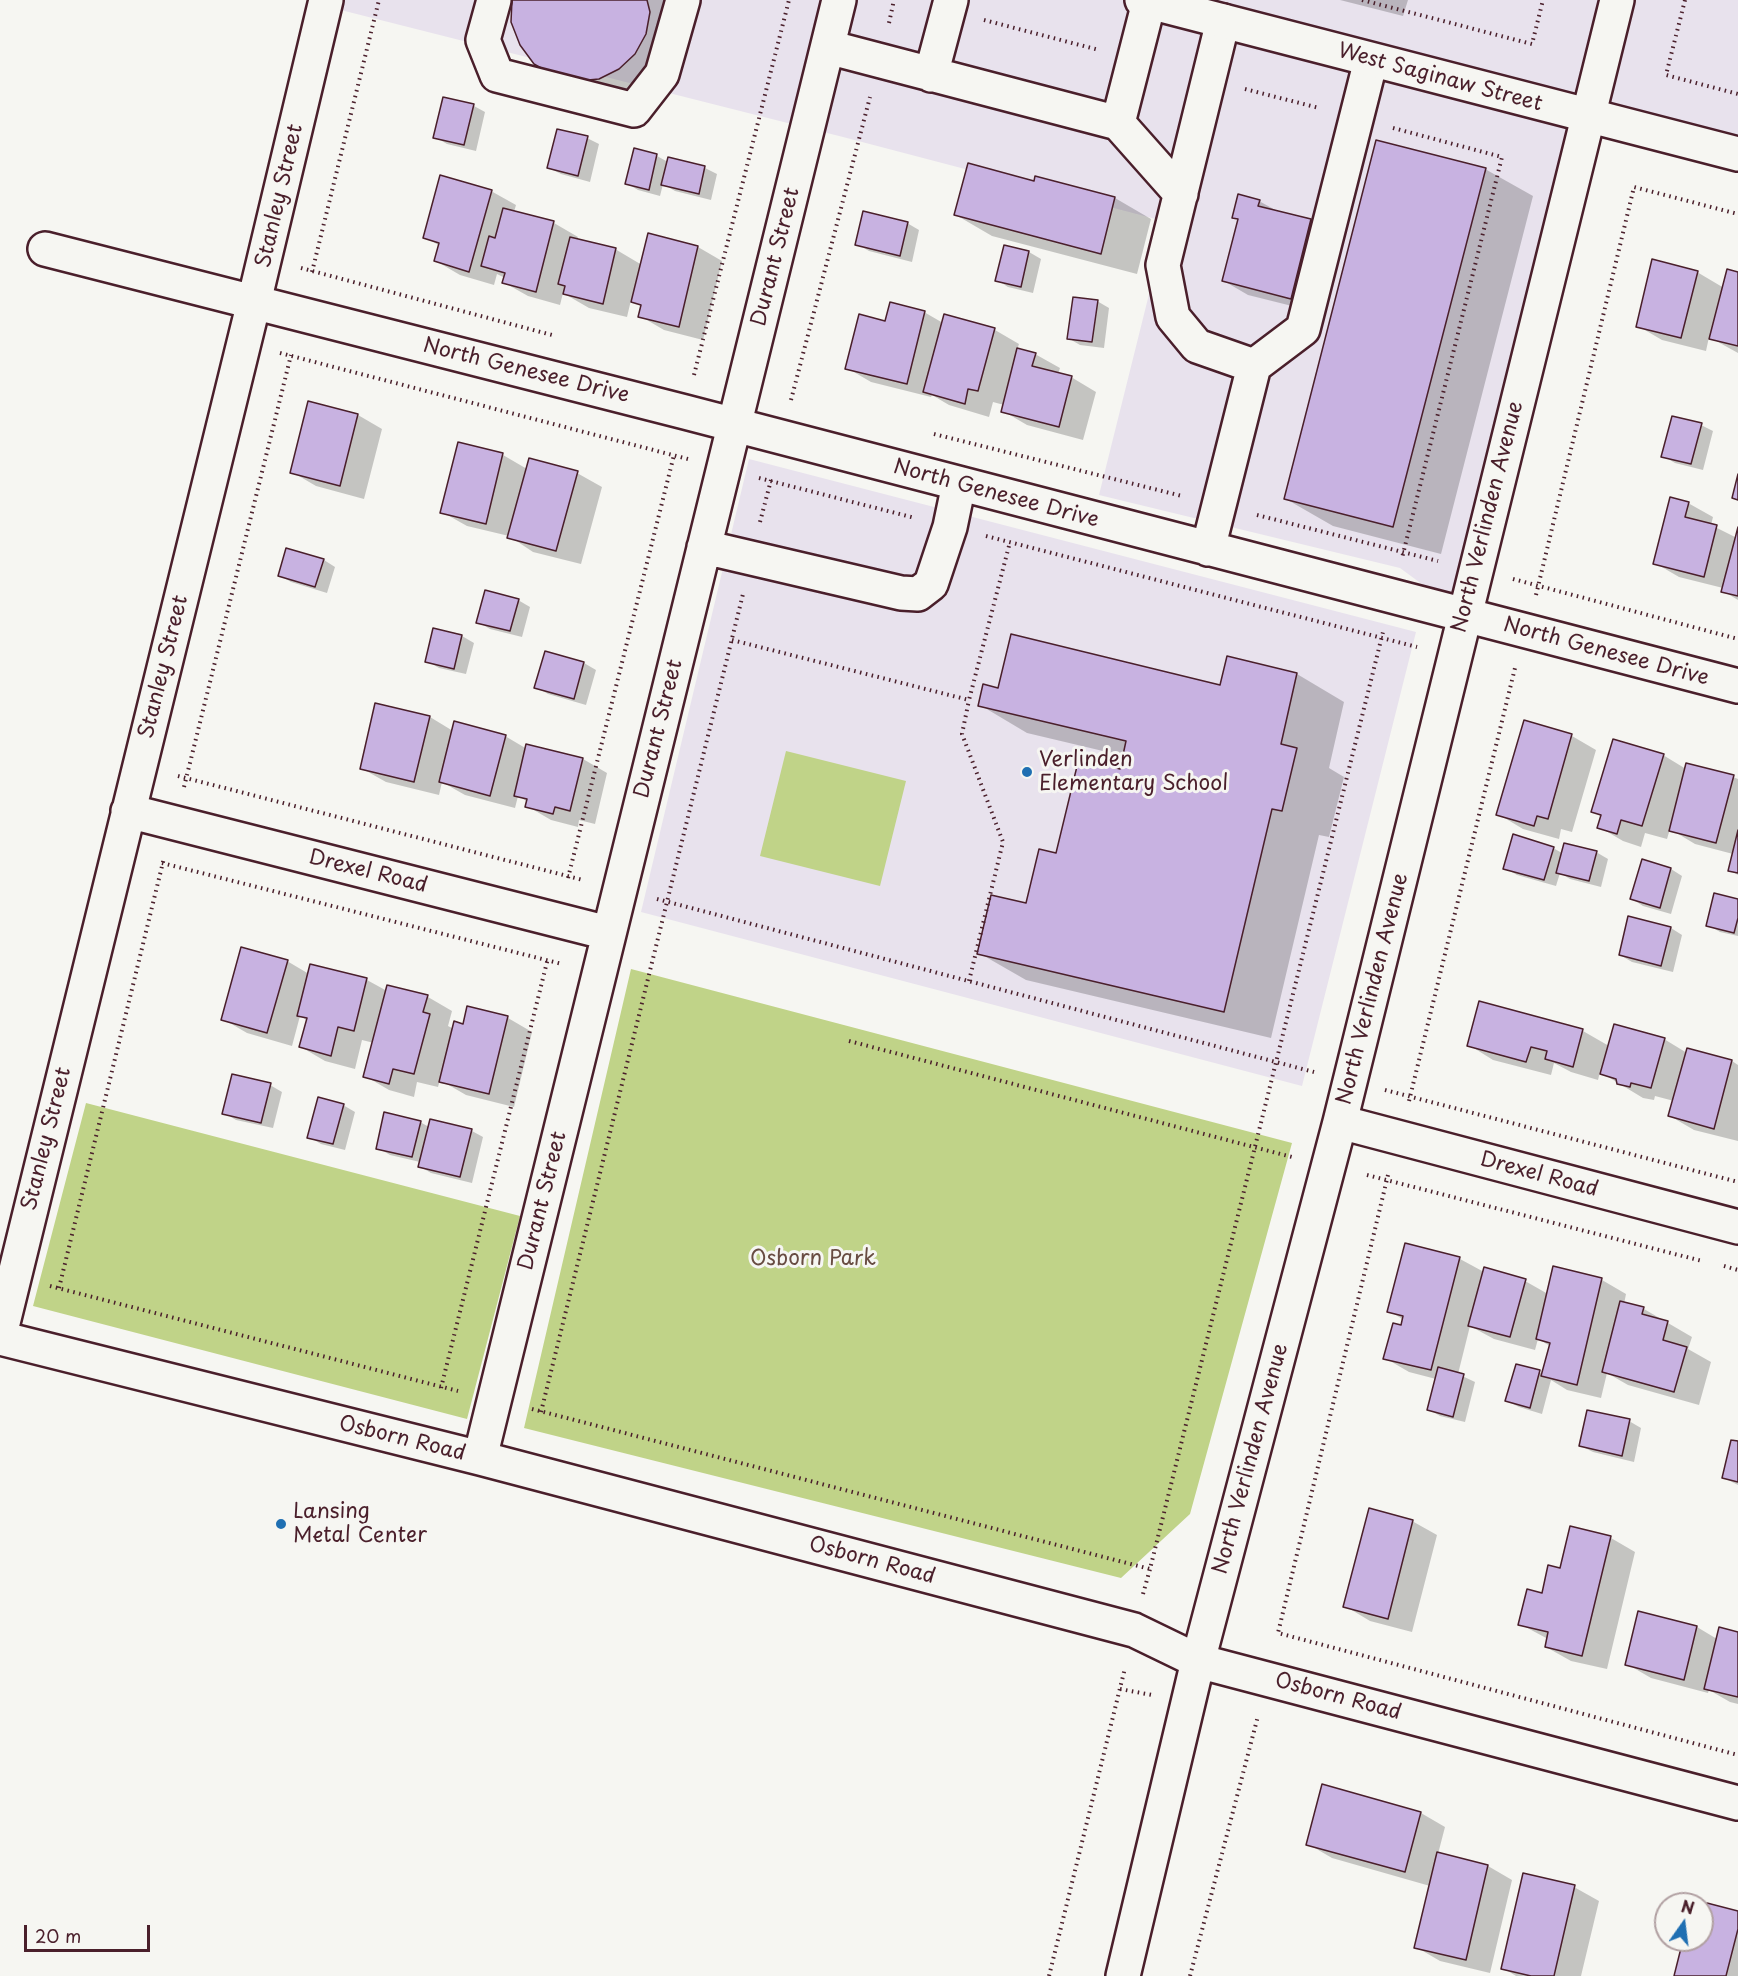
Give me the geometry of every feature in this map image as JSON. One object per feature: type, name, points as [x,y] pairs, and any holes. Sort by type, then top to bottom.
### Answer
[{"type":"street","name":"Stanley Street","points":[[0,1336],[265,259],[326,0]]},
{"type":"street","points":[[494,0],[483,40],[497,75],[634,110],[662,74],[683,0]]},
{"type":"street","name":"Durant Street","points":[[480,1458],[839,0]]},
{"type":"street","points":[[931,75],[951,0]]},
{"type":"street","name":"North Verlinden Avenue","points":[[1123,1976],[1198,1661],[1340,1122],[1617,0]]},
{"type":"street","points":[[1118,123],[1146,1]]},
{"type":"street","name":"West Saginaw Street","points":[[1146,1],[1738,154]]},
{"type":"street","points":[[1223,21],[1163,265],[1173,317],[1197,346],[1254,366]]},
{"type":"street","points":[[828,47],[1118,123],[1181,194]]},
{"type":"street","points":[[1208,549],[1254,366],[1302,329],[1371,60]]},
{"type":"street","name":"North Genesee Drive","points":[[45,249],[734,424],[1738,686]]},
{"type":"street","points":[[704,546],[901,593],[918,594],[931,585],[950,526],[959,484]]},
{"type":"street","name":"Drexel Road","points":[[128,812],[608,933]]},
{"type":"street","name":"Drexel Road","points":[[1340,1122],[1738,1227]]},
{"type":"street","name":"Osborn Road","points":[[0,1336],[480,1458],[1134,1630],[1198,1661],[1738,1803]]},
{"type":"path","points":[[59,1288],[162,863],[187,778],[379,0]]},
{"type":"path","points":[[441,1388],[789,0]]},
{"type":"path","points":[[542,1412],[669,902],[770,480],[894,0]]},
{"type":"path","points":[[1362,0],[1532,44],[1543,0]]},
{"type":"path","points":[[1685,0],[1666,75],[1738,94]]},
{"type":"path","points":[[1049,1976],[1502,157]]},
{"type":"path","points":[[1738,214],[1634,187],[1538,586],[1514,670],[1410,1097],[1386,1179],[1278,1633],[1738,1755]]},
{"type":"path","points":[[265,259],[555,336]]},
{"type":"path","points":[[244,344],[1382,639],[1525,673]]},
{"type":"path","points":[[683,370],[792,398]]},
{"type":"path","points":[[930,433],[1538,586],[1738,639]]},
{"type":"path","points":[[969,981],[1003,842],[962,734],[1010,542]]},
{"type":"path","points":[[732,640],[969,700]]},
{"type":"path","points":[[139,768],[187,778],[619,889],[1738,1182]]},
{"type":"path","points":[[118,851],[648,986]]},
{"type":"path","points":[[14,1277],[441,1388],[495,1397],[542,1412],[1150,1569]]},
{"type":"path","points":[[1190,1976],[1258,1716]]},
{"type":"shaded area","points":[[326,0],[1738,0],[1738,155],[1588,116],[1464,615],[1400,568],[1099,495],[1167,222],[843,137],[325,6]]},
{"type":"shaded area","name":"Verlinden Elementary School","points":[[749,459],[1416,632],[1302,1086],[641,912]]},
{"type":"green space","points":[[786,751],[906,781],[880,886],[760,856]]},
{"type":"green space","name":"Osborn Park","points":[[631,969],[1292,1143],[1190,1514],[1121,1578],[524,1428]]},
{"type":"green space","points":[[86,1103],[520,1216],[467,1419],[33,1306]]},
{"type":"building","points":[[512,0],[647,0],[650,12],[646,34],[635,54],[619,69],[599,79],[577,81],[555,76],[534,64],[520,45],[511,22]]},
{"type":"building","points":[[443,97],[474,104],[464,145],[433,138]]},
{"type":"building","points":[[557,129],[588,136],[578,176],[547,168]]},
{"type":"building","points":[[1376,140],[1486,168],[1393,527],[1284,499]]},
{"type":"building","points":[[634,148],[657,154],[649,190],[625,184]]},
{"type":"building","points":[[668,157],[705,166],[699,194],[661,185]]},
{"type":"building","points":[[968,163],[1034,181],[1035,176],[1115,197],[1101,254],[954,215]]},
{"type":"building","points":[[440,175],[492,190],[469,272],[434,261],[439,243],[423,238]]},
{"type":"building","points":[[1238,194],[1260,200],[1258,206],[1311,219],[1291,299],[1222,281],[1238,219],[1232,218]]},
{"type":"building","points":[[503,208],[554,221],[536,292],[502,283],[505,273],[481,266],[489,236],[495,238]]},
{"type":"building","points":[[863,211],[908,222],[900,256],[855,245]]},
{"type":"building","points":[[648,233],[698,246],[679,327],[638,317],[641,305],[631,302]]},
{"type":"building","points":[[570,237],[616,248],[603,304],[563,294],[565,286],[558,284]]},
{"type":"building","points":[[1004,245],[1029,251],[1021,287],[995,281]]},
{"type":"building","points":[[1652,259],[1698,271],[1681,338],[1636,327]]},
{"type":"building","points":[[1727,269],[1738,272],[1738,346],[1709,339]]},
{"type":"building","points":[[1073,297],[1098,300],[1092,342],[1067,339]]},
{"type":"building","points":[[890,302],[925,311],[907,384],[845,369],[859,314],[885,321]]},
{"type":"building","points":[[944,314],[995,328],[978,391],[968,389],[965,404],[923,392]]},
{"type":"building","points":[[1017,348],[1036,353],[1032,366],[1072,376],[1059,427],[1001,412]]},
{"type":"building","points":[[308,401],[358,414],[340,486],[290,473]]},
{"type":"building","points":[[1672,416],[1702,423],[1691,464],[1661,457]]},
{"type":"building","points":[[458,442],[503,453],[486,524],[440,513]]},
{"type":"building","points":[[529,458],[578,471],[556,551],[507,538]]},
{"type":"building","points":[[1738,474],[1738,500],[1732,498]]},
{"type":"building","points":[[1670,497],[1689,502],[1685,517],[1717,525],[1704,577],[1653,564]]},
{"type":"building","points":[[1738,527],[1738,596],[1721,592]]},
{"type":"building","points":[[286,548],[324,559],[315,587],[278,576]]},
{"type":"building","points":[[485,590],[519,599],[510,631],[476,623]]},
{"type":"building","points":[[433,628],[462,635],[454,669],[425,662]]},
{"type":"building","points":[[1011,634],[1220,685],[1227,656],[1297,673],[1281,744],[1297,748],[1282,811],[1272,809],[1224,1012],[977,954],[991,895],[1026,903],[1039,849],[1056,853],[1079,758],[1120,769],[1126,741],[978,706],[983,684],[998,688]]},
{"type":"building","points":[[545,651],[584,662],[574,699],[534,688]]},
{"type":"building","points":[[375,703],[430,716],[414,782],[360,769]]},
{"type":"building","points":[[1524,720],[1572,734],[1548,819],[1537,816],[1534,826],[1496,815]]},
{"type":"building","points":[[454,721],[506,735],[490,796],[439,782]]},
{"type":"building","points":[[1613,739],[1664,754],[1642,826],[1621,820],[1617,834],[1597,828],[1601,815],[1591,812]]},
{"type":"building","points":[[526,744],[583,758],[570,811],[555,807],[553,814],[525,807],[527,799],[514,796]]},
{"type":"building","points":[[1686,763],[1734,775],[1716,843],[1669,831]]},
{"type":"building","points":[[1738,830],[1738,873],[1728,871]]},
{"type":"building","points":[[1513,834],[1554,847],[1544,880],[1503,869]]},
{"type":"building","points":[[1564,843],[1597,851],[1589,881],[1556,873]]},
{"type":"building","points":[[1642,859],[1671,868],[1660,908],[1630,899]]},
{"type":"building","points":[[1714,893],[1738,899],[1738,918],[1734,933],[1706,926]]},
{"type":"building","points":[[1628,916],[1671,927],[1661,966],[1619,955]]},
{"type":"building","points":[[241,947],[288,960],[267,1033],[221,1020]]},
{"type":"building","points":[[310,964],[367,978],[354,1031],[338,1027],[331,1056],[299,1047],[307,1018],[297,1016]]},
{"type":"building","points":[[387,985],[428,995],[423,1012],[430,1014],[414,1074],[393,1069],[389,1084],[363,1077]]},
{"type":"building","points":[[1479,1001],[1583,1029],[1573,1067],[1545,1059],[1547,1051],[1531,1047],[1526,1062],[1467,1046]]},
{"type":"building","points":[[467,1006],[508,1016],[489,1094],[439,1082],[454,1021],[463,1024]]},
{"type":"building","points":[[1614,1024],[1665,1038],[1651,1088],[1631,1083],[1630,1087],[1617,1084],[1616,1079],[1600,1074]]},
{"type":"building","points":[[1687,1048],[1732,1060],[1714,1129],[1668,1116]]},
{"type":"building","points":[[232,1074],[271,1083],[261,1123],[222,1114]]},
{"type":"building","points":[[318,1097],[344,1104],[333,1144],[307,1138]]},
{"type":"building","points":[[384,1112],[421,1121],[412,1157],[376,1149]]},
{"type":"building","points":[[430,1119],[472,1129],[460,1177],[418,1167]]},
{"type":"building","points":[[1405,1243],[1460,1257],[1431,1370],[1383,1359],[1393,1323],[1401,1325],[1403,1316],[1387,1312]]},
{"type":"building","points":[[1553,1266],[1602,1278],[1577,1385],[1541,1376],[1550,1343],[1536,1339]]},
{"type":"building","points":[[1484,1267],[1526,1279],[1510,1337],[1468,1326]]},
{"type":"building","points":[[1620,1301],[1644,1307],[1642,1314],[1668,1321],[1663,1340],[1687,1347],[1674,1392],[1602,1372]]},
{"type":"building","points":[[1516,1364],[1540,1370],[1530,1408],[1505,1401]]},
{"type":"building","points":[[1438,1367],[1464,1374],[1453,1417],[1427,1410]]},
{"type":"building","points":[[1587,1410],[1630,1419],[1622,1456],[1579,1446]]},
{"type":"building","points":[[1731,1440],[1738,1441],[1738,1482],[1722,1478]]},
{"type":"building","points":[[1369,1508],[1413,1520],[1388,1619],[1343,1607]]},
{"type":"building","points":[[1570,1526],[1611,1536],[1582,1656],[1545,1647],[1548,1632],[1518,1625],[1527,1589],[1542,1593],[1548,1565],[1560,1568]]},
{"type":"building","points":[[1638,1611],[1697,1626],[1684,1680],[1625,1665]]},
{"type":"building","points":[[1719,1627],[1738,1632],[1738,1697],[1704,1689]]},
{"type":"building","points":[[1322,1784],[1421,1812],[1405,1872],[1306,1845]]},
{"type":"building","points":[[1437,1852],[1488,1865],[1466,1960],[1414,1948]]},
{"type":"building","points":[[1523,1873],[1575,1885],[1554,1976],[1531,1976],[1501,1969]]},
{"type":"building","points":[[1714,1905],[1738,1911],[1738,1929],[1726,1976],[1674,1976],[1680,1952],[1714,1952]]},
{"type":"place","name":"Verlinden Elementary School","points":[[1027,772]]},
{"type":"place","name":"Lansing Metal Center","points":[[281,1524]]}]
